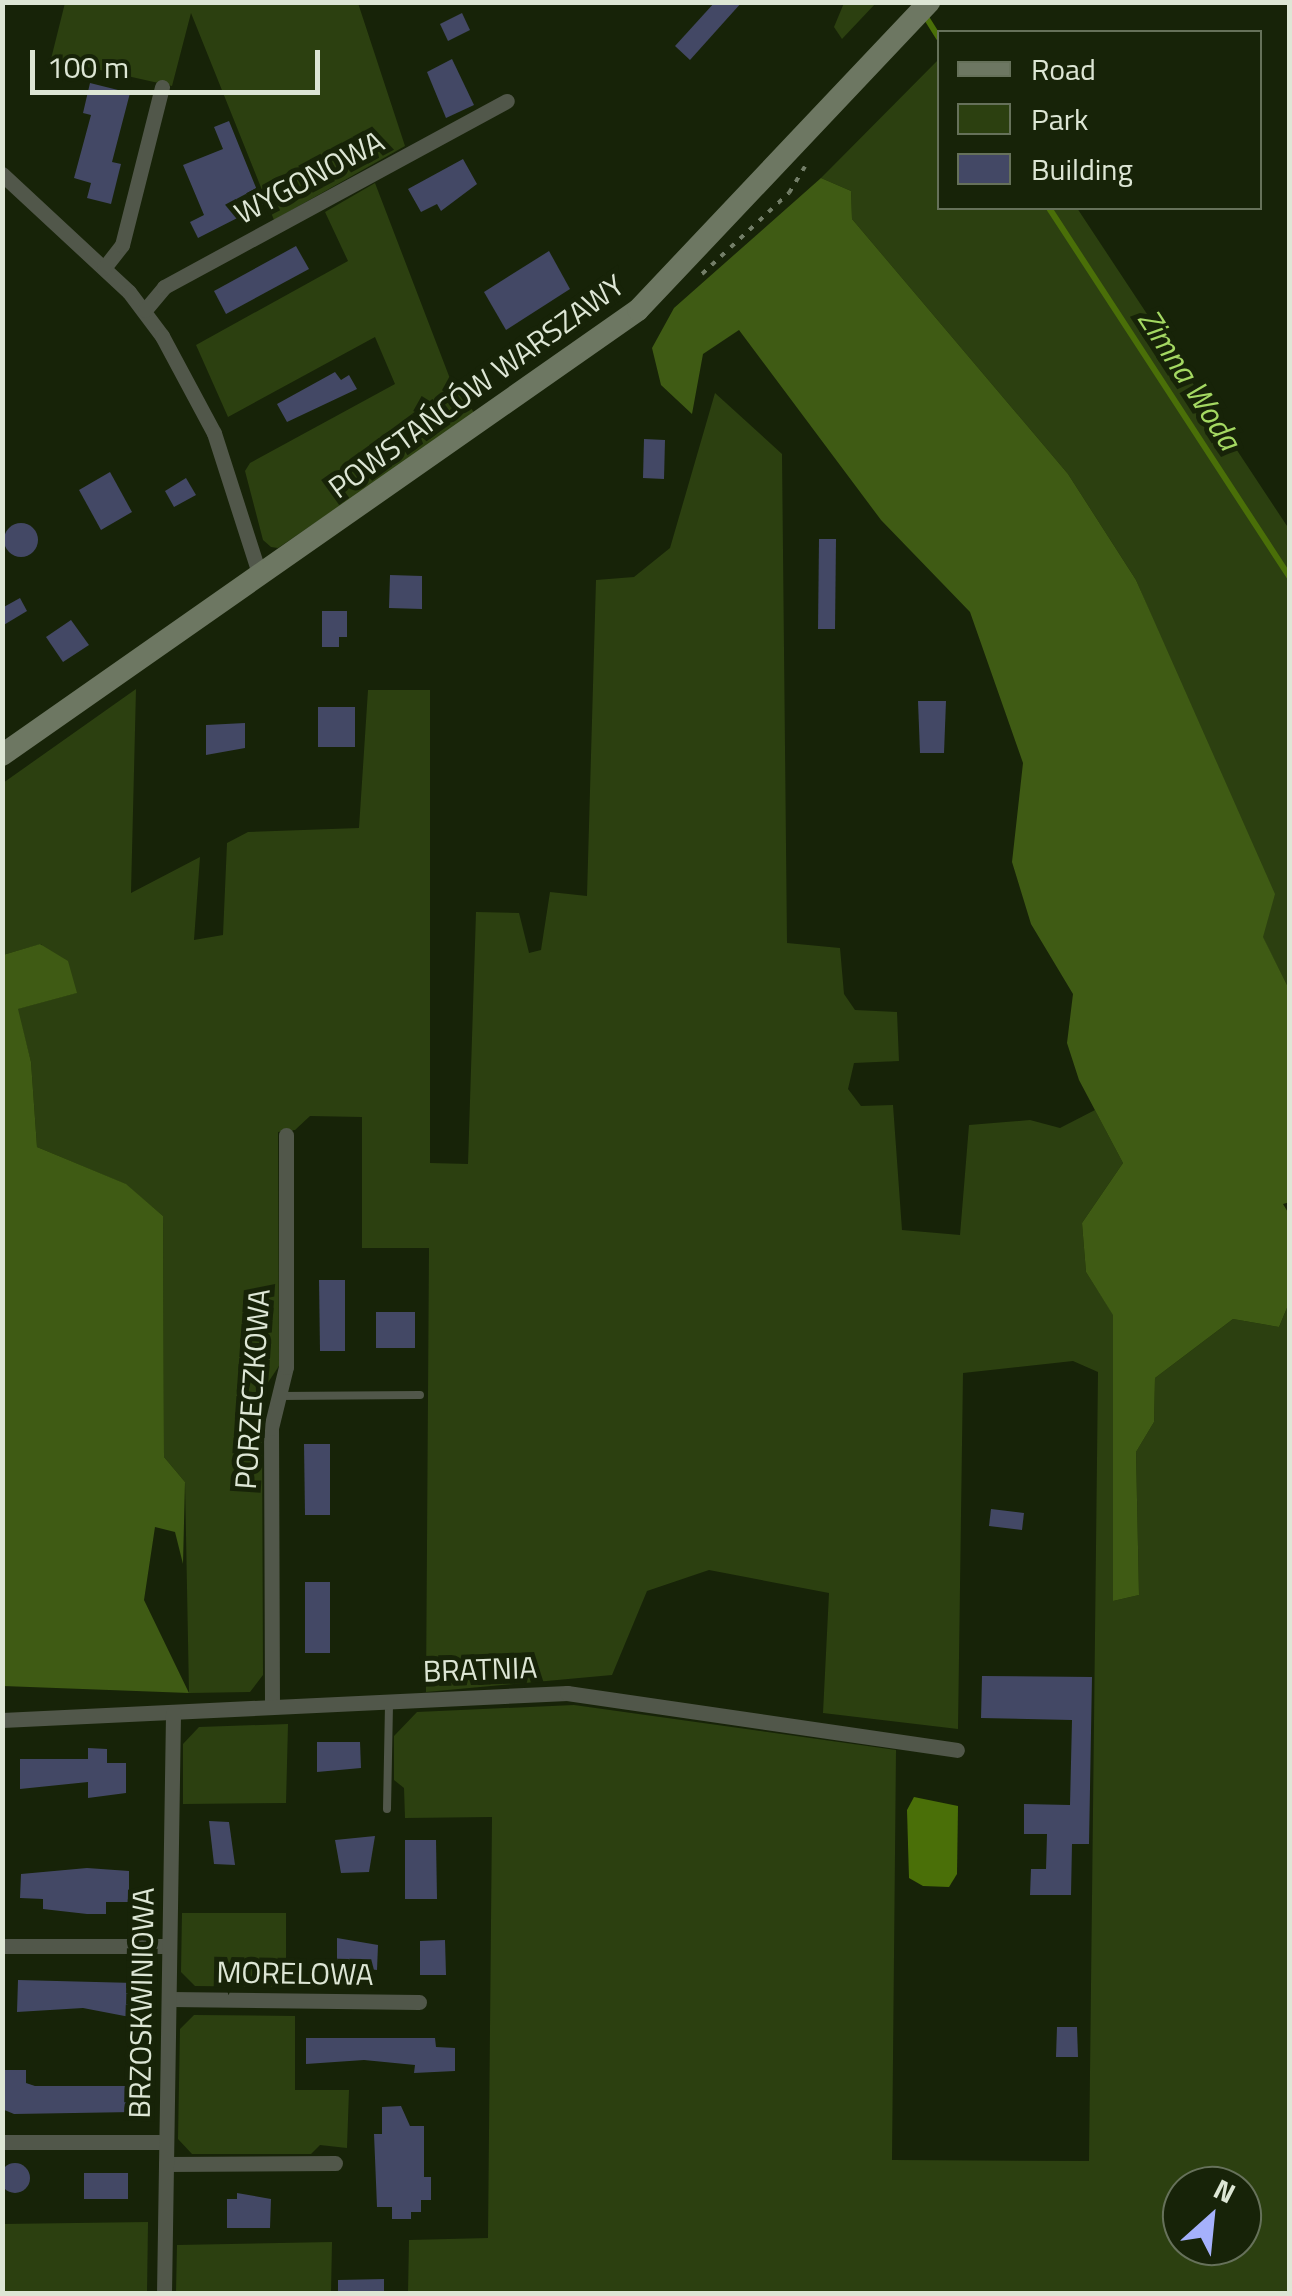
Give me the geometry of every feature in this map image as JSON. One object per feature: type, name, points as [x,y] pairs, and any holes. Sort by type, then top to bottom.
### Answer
[{"type":"street","name":"POWSTAŃCÓW WARSZAWY","points":[[2,755],[638,310],[929,2]]},
{"type":"street","points":[[104,268],[122,245],[162,88]]},
{"type":"street","name":"WYGONOWA","points":[[145,310],[164,286],[507,102]]},
{"type":"street","points":[[2,174],[145,310],[214,433],[260,576]]},
{"type":"street","name":"PORZECZKOWA","points":[[272,1706],[271,1428],[286,1368],[286,1134]]},
{"type":"street","name":"BRATNIA","points":[[2,1720],[567,1694],[957,1750]]},
{"type":"street","name":"BRZOSKWINIOWA","points":[[164,2294],[173,1713]]},
{"type":"street","points":[[2,1946],[169,1946]]},
{"type":"street","name":"MORELOWA","points":[[170,1999],[419,2002]]},
{"type":"street","points":[[2,2142],[166,2142]]},
{"type":"street","points":[[166,2164],[335,2163]]},
{"type":"lane","points":[[279,1396],[420,1395]]},
{"type":"lane","points":[[387,1808],[389,1701]]},
{"type":"path","points":[[716,266],[789,193],[808,163]]},
{"type":"green space","points":[[65,3],[358,3],[405,146],[274,220],[191,13],[172,86],[51,59]]},
{"type":"green space","points":[[844,3],[876,3],[842,39],[834,27]]},
{"type":"green space","points":[[937,61],[937,210],[1078,210],[1289,529],[1289,989],[1263,938],[1188,702],[1136,580],[1068,474],[852,219],[851,191],[821,178]]},
{"type":"green space","points":[[375,183],[449,376],[475,414],[278,548],[271,547],[263,540],[245,471],[250,463],[395,384],[375,337],[228,417],[196,345],[348,261],[325,212]]},
{"type":"green space","points":[[715,393],[782,454],[787,943],[840,948],[844,994],[855,1010],[897,1012],[899,1061],[854,1063],[848,1089],[861,1106],[893,1105],[902,1230],[960,1235],[969,1125],[1030,1120],[1060,1128],[1095,1110],[1123,1163],[1082,1223],[1086,1272],[1113,1314],[1113,1601],[1139,1595],[1136,1452],[1154,1422],[1155,1378],[1233,1319],[1279,1327],[1289,1303],[1289,2293],[408,2293],[409,2240],[488,2238],[492,1817],[405,1818],[404,1788],[394,1780],[394,1736],[417,1712],[574,1705],[896,1750],[892,2160],[1089,2161],[1098,1372],[1073,1361],[963,1373],[958,1729],[823,1713],[829,1593],[709,1570],[647,1591],[612,1675],[426,1692],[429,1248],[362,1248],[362,1117],[310,1116],[295,1130],[278,1132],[279,1366],[249,1411],[262,1426],[263,1675],[250,1692],[189,1693],[185,1482],[164,1457],[163,1216],[125,1184],[37,1147],[31,1062],[17,1009],[76,993],[41,944],[3,955],[3,783],[136,689],[131,893],[200,857],[194,940],[223,935],[227,843],[248,832],[359,828],[368,690],[430,690],[430,1163],[468,1164],[476,912],[519,913],[529,953],[541,950],[550,892],[587,896],[596,580],[634,577],[670,548]]},
{"type":"green space","points":[[288,1724],[286,1803],[183,1804],[183,1744],[199,1727]]},
{"type":"green space","points":[[182,1913],[286,1913],[286,1987],[195,1986],[181,1972]]},
{"type":"green space","points":[[194,2015],[295,2016],[295,2090],[349,2090],[347,2148],[320,2145],[311,2154],[192,2154],[178,2139],[180,2029]]},
{"type":"green space","points":[[148,2222],[147,2293],[3,2293],[3,2224]]},
{"type":"green space","points":[[332,2242],[331,2293],[176,2293],[177,2245]]},
{"type":"shaded area","points":[[821,178],[851,191],[852,219],[1068,474],[1136,580],[1275,894],[1263,937],[1289,989],[1290,1202],[1283,1204],[1289,1214],[1289,1303],[1279,1327],[1233,1319],[1155,1378],[1154,1422],[1136,1452],[1139,1595],[1113,1601],[1113,1315],[1086,1272],[1082,1223],[1123,1163],[1079,1080],[1067,1043],[1073,994],[1031,924],[1012,862],[1023,763],[970,612],[881,520],[739,330],[703,354],[692,414],[661,385],[652,348],[674,308]]},
{"type":"shaded area","points":[[40,944],[68,961],[77,993],[18,1009],[31,1062],[37,1147],[126,1184],[163,1216],[164,1457],[185,1482],[183,1564],[175,1532],[155,1527],[144,1600],[189,1693],[3,1686],[3,955]]},
{"type":"shaded area","points":[[914,1797],[958,1806],[957,1874],[949,1887],[923,1886],[909,1878],[907,1810]]},
{"type":"building","points":[[715,2],[742,2],[690,60],[675,46]]},
{"type":"building","points":[[462,13],[470,30],[448,41],[440,24]]},
{"type":"building","points":[[452,59],[474,105],[446,118],[427,72]]},
{"type":"building","points":[[90,83],[130,93],[112,162],[121,164],[111,204],[87,198],[91,183],[74,178],[91,115],[83,113]]},
{"type":"building","points":[[229,121],[263,205],[198,238],[190,222],[204,215],[183,165],[223,149],[214,127]]},
{"type":"building","points":[[463,159],[477,184],[441,211],[437,204],[421,212],[408,189]]},
{"type":"building","points":[[296,246],[309,269],[226,314],[214,291]]},
{"type":"building","points":[[549,251],[570,289],[506,330],[484,292]]},
{"type":"building","points":[[335,372],[341,380],[349,375],[357,389],[287,422],[277,404]]},
{"type":"building","points":[[644,439],[665,440],[664,479],[643,478]]},
{"type":"building","points":[[110,472],[132,512],[101,530],[79,490]]},
{"type":"building","points":[[186,478],[196,495],[174,507],[165,491]]},
{"type":"building","points":[[21,523],[33,528],[38,540],[33,552],[21,557],[9,552],[4,540],[9,528]]},
{"type":"building","points":[[819,539],[836,539],[835,629],[818,629]]},
{"type":"building","points":[[390,575],[422,576],[422,609],[389,608]]},
{"type":"building","points":[[20,598],[27,611],[2,626],[2,608]]},
{"type":"building","points":[[322,611],[347,611],[347,637],[339,637],[339,647],[322,647]]},
{"type":"building","points":[[71,620],[89,645],[63,662],[46,637]]},
{"type":"building","points":[[918,701],[946,701],[944,753],[920,753]]},
{"type":"building","points":[[318,707],[355,707],[355,747],[318,747]]},
{"type":"building","points":[[245,723],[245,748],[206,755],[206,725]]},
{"type":"building","points":[[319,1280],[345,1280],[345,1351],[320,1351]]},
{"type":"building","points":[[376,1312],[415,1312],[415,1348],[376,1348]]},
{"type":"building","points":[[304,1444],[330,1444],[330,1515],[305,1515]]},
{"type":"building","points":[[991,1509],[1024,1513],[1022,1530],[989,1526]]},
{"type":"building","points":[[305,1582],[330,1582],[330,1653],[305,1653]]},
{"type":"building","points":[[982,1676],[1092,1677],[1089,1844],[1072,1844],[1071,1895],[1030,1895],[1031,1869],[1046,1869],[1047,1834],[1024,1834],[1024,1804],[1070,1805],[1072,1720],[981,1718]]},
{"type":"building","points":[[317,1742],[360,1742],[361,1768],[317,1772]]},
{"type":"building","points":[[88,1748],[107,1749],[107,1763],[126,1763],[126,1793],[88,1798],[88,1782],[20,1789],[20,1759],[88,1759]]},
{"type":"building","points":[[209,1821],[229,1822],[235,1865],[214,1864]]},
{"type":"building","points":[[375,1836],[369,1872],[341,1873],[335,1840]]},
{"type":"building","points":[[405,1840],[436,1840],[437,1899],[405,1899]]},
{"type":"building","points":[[87,1868],[129,1871],[129,1902],[106,1902],[106,1914],[87,1914],[43,1909],[43,1899],[20,1898],[21,1874]]},
{"type":"building","points":[[337,1938],[378,1945],[377,1970],[337,1965]]},
{"type":"building","points":[[445,1940],[446,1975],[420,1975],[420,1941]]},
{"type":"building","points":[[18,1980],[135,1983],[135,2018],[83,2008],[17,2012]]},
{"type":"building","points":[[1057,2027],[1077,2027],[1078,2057],[1056,2057]]},
{"type":"building","points":[[306,2038],[435,2038],[436,2047],[455,2048],[455,2071],[414,2073],[415,2065],[364,2060],[306,2064]]},
{"type":"building","points":[[2,2070],[26,2070],[26,2083],[35,2086],[134,2086],[134,2112],[14,2114],[2,2109]]},
{"type":"building","points":[[401,2106],[410,2126],[424,2126],[424,2177],[431,2177],[431,2200],[421,2200],[421,2212],[411,2212],[411,2219],[392,2219],[392,2207],[377,2207],[374,2134],[382,2134],[382,2107]]},
{"type":"building","points":[[15,2163],[29,2172],[30,2178],[21,2192],[15,2193],[1,2184],[0,2178],[9,2164]]},
{"type":"building","points":[[84,2173],[128,2173],[128,2199],[84,2199]]},
{"type":"building","points":[[237,2193],[271,2199],[270,2228],[227,2228],[227,2199],[237,2199]]},
{"type":"building","points":[[384,2279],[384,2294],[338,2294],[338,2280]]},
{"type":"waterway","name":"Zimna Woda","points":[[924,14],[937,35]]},
{"type":"waterway","name":"Zimna Woda","points":[[1050,210],[1290,577]]}]
